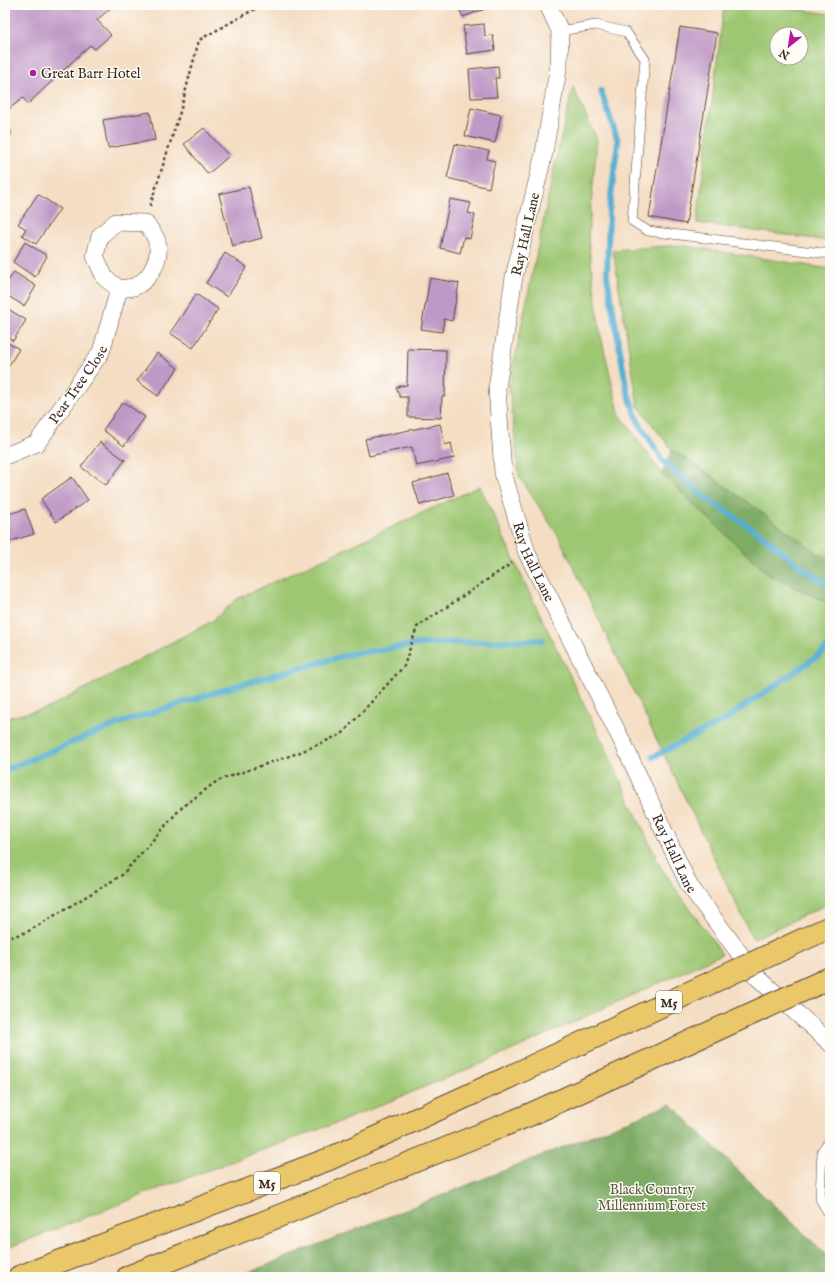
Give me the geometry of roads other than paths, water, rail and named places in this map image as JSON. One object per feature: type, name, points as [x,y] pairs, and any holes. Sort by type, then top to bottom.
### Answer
[{"type":"highway","name":"M5","points":[[19,1277],[329,1159],[509,1077],[830,927]]},
{"type":"highway","name":"M5","points":[[128,1277],[529,1115],[830,978]]},
{"type":"street","name":"Ray Hall Lane","points":[[548,5],[560,31],[559,64],[544,153],[514,277],[497,388],[503,473],[527,553],[624,745],[689,885],[757,976],[830,1043]]},
{"type":"street","points":[[116,222],[145,223],[155,236],[158,250],[156,265],[147,278],[134,287],[119,289],[105,278],[95,256],[100,236],[116,222]]},
{"type":"street","name":"Pear Tree Close","points":[[5,456],[37,443],[101,352],[119,289]]},
{"type":"lane","points":[[560,31],[596,25],[626,32],[645,59],[632,221],[648,231],[830,254]]},
{"type":"lane","points":[[5,130],[7,133],[5,135]]},
{"type":"lane","points":[[830,1140],[822,1151],[820,1199],[830,1216]]},
{"type":"waterway","points":[[601,91],[618,141],[609,212],[607,276],[627,390],[638,421],[663,461],[705,497],[766,538],[798,565],[830,586]]},
{"type":"waterway","points":[[5,770],[120,723],[232,687],[351,654],[420,644],[542,640]]},
{"type":"waterway","points":[[653,757],[723,721],[822,653],[830,643]]},
{"type":"place","name":"Great Barr Hotel","points":[[33,73]]},
{"type":"park label","name":"Black Country Millennium Forest","points":[[652,1198]]}]
